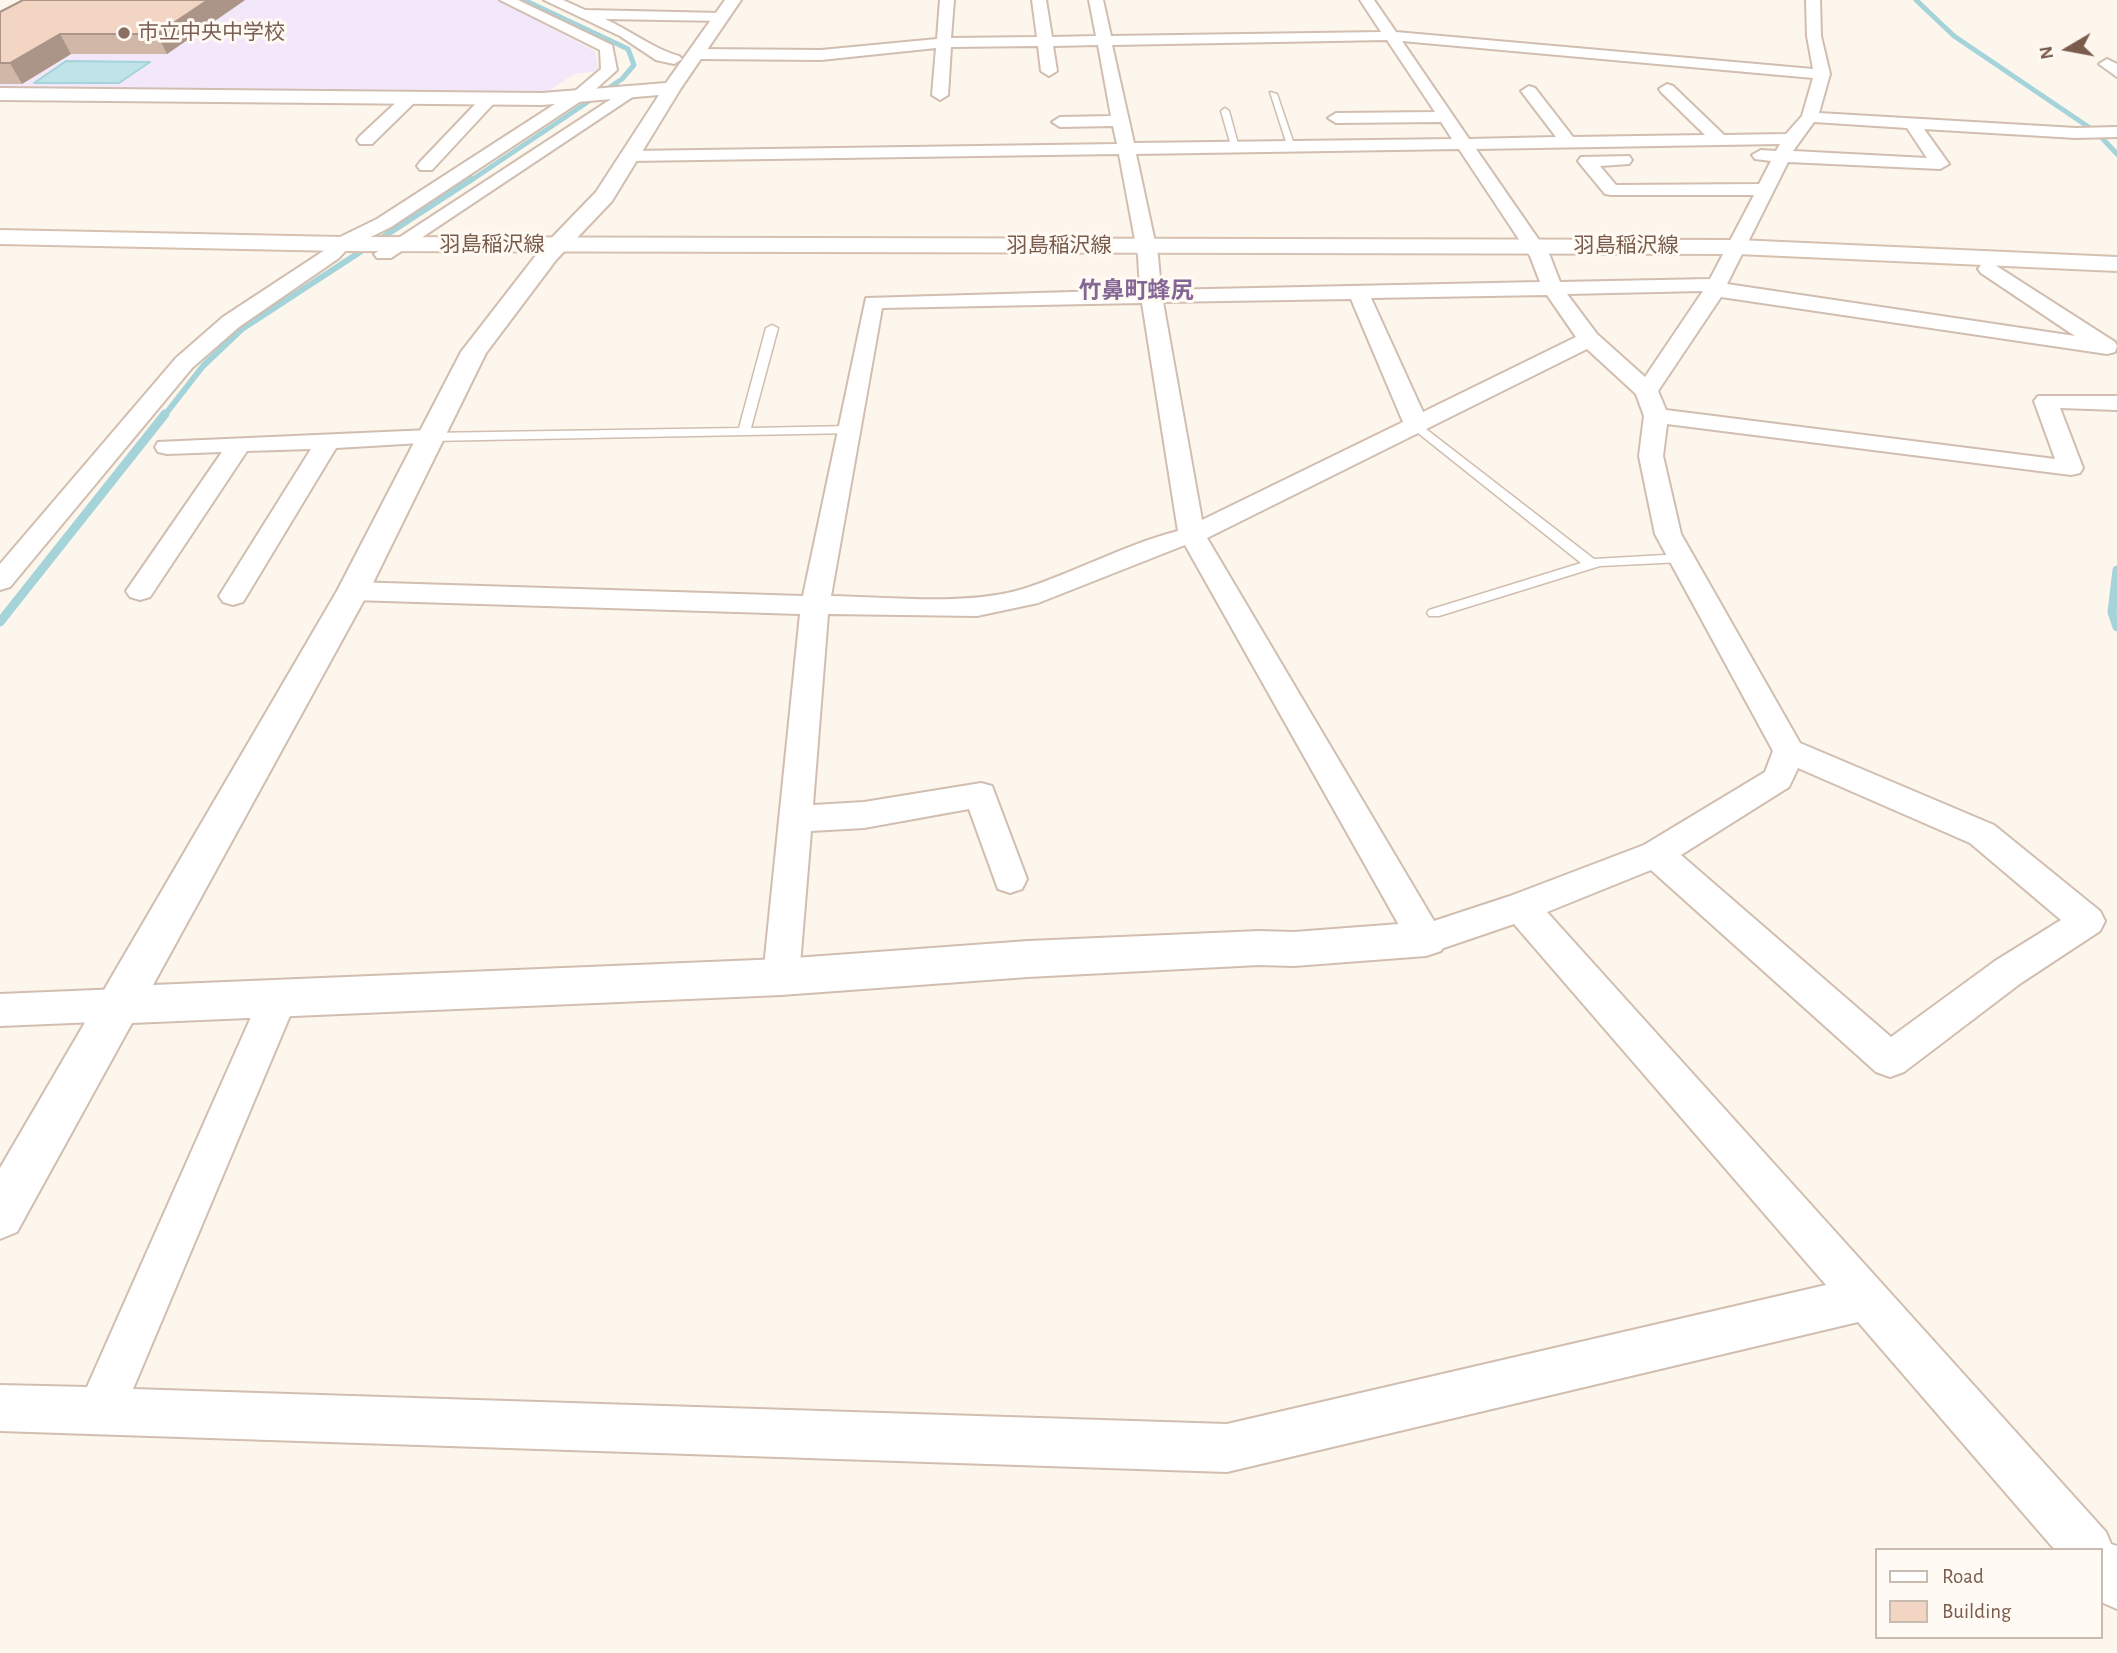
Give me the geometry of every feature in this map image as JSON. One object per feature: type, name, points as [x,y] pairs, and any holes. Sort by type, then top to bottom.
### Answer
[{"type":"street","points":[[0,581],[184,363],[231,322],[364,249],[604,93],[609,70],[607,48],[508,0]]},
{"type":"street","points":[[551,0],[625,33],[662,57],[674,59]]},
{"type":"street","points":[[0,1216],[353,591],[474,352],[553,250],[604,196],[733,0]]},
{"type":"street","points":[[940,95],[947,0]]},
{"type":"street","points":[[1039,0],[1049,71]]},
{"type":"street","points":[[1096,0],[1147,251],[1151,296],[1192,535],[1426,939]]},
{"type":"street","points":[[1367,0],[1536,251],[1553,289],[1589,339],[1651,403],[2071,468],[2046,401],[2117,403]]},
{"type":"street","points":[[1656,854],[1890,1060],[2008,972],[2087,921],[1982,834],[1789,751],[1668,534],[1651,456],[1651,403],[1735,253],[1787,147],[1810,117],[1822,74],[1814,36],[1813,0]]},
{"type":"street","points":[[583,14],[722,17]]},
{"type":"street","points":[[698,54],[821,55],[944,43],[1391,36],[1822,74]]},
{"type":"street","points":[[0,94],[542,99],[673,88]]},
{"type":"street","points":[[1667,89],[1721,141]]},
{"type":"street","points":[[1529,91],[1570,144]]},
{"type":"street","points":[[364,249],[384,223],[604,93]]},
{"type":"street","points":[[366,140],[409,99]]},
{"type":"street","points":[[426,166],[489,99]]},
{"type":"street","points":[[1350,147],[1335,114],[1445,117]]},
{"type":"street","points":[[1810,117],[2076,133],[2117,132]]},
{"type":"street","points":[[1060,122],[1121,121]]},
{"type":"street","points":[[630,156],[1721,141],[1940,164],[1912,123]]},
{"type":"street","points":[[1766,189],[1611,190],[1587,161],[1787,147]]},
{"type":"street","name":"羽島稲沢線","points":[[0,237],[364,249]]},
{"type":"street","name":"羽島稲沢線","points":[[0,247],[1536,251],[1735,253],[2117,264]]},
{"type":"street","name":"羽島稲沢線","points":[[1735,253],[2117,274]]},
{"type":"street","points":[[781,977],[815,605],[873,302],[1716,288],[2108,347],[1988,269]]},
{"type":"street","points":[[1358,292],[1417,426]]},
{"type":"street","points":[[353,591],[815,605],[977,607],[1028,597],[1162,543],[1192,535],[1589,339]]},
{"type":"street","points":[[167,447],[429,437]]},
{"type":"street","points":[[233,596],[328,441]]},
{"type":"street","points":[[140,591],[240,444]]},
{"type":"street","points":[[0,1010],[781,977],[1028,959],[1259,947],[1294,949],[1426,939],[1521,907],[1656,854],[1778,779],[1789,751]]},
{"type":"street","points":[[795,819],[864,816],[981,795],[1010,879]]},
{"type":"street","points":[[1521,907],[2086,1548]]},
{"type":"street","points":[[100,1412],[278,999]]},
{"type":"street","points":[[0,1408],[1227,1448],[1866,1298]]},
{"type":"street","points":[[2103,1567],[2117,1583]]},
{"type":"lane","points":[[1273,94],[1293,148]]},
{"type":"lane","points":[[1225,111],[1237,149]]},
{"type":"lane","points":[[744,432],[772,328]]},
{"type":"lane","points":[[1417,426],[1591,564]]},
{"type":"lane","points":[[429,437],[849,430]]},
{"type":"lane","points":[[1434,613],[1591,564],[1682,558]]},
{"type":"shaded area","points":[[40,0],[498,0],[595,51],[599,71],[574,74],[549,91],[0,88],[0,22]]},
{"type":"water","points":[[66,61],[150,62],[119,83],[34,83]]},
{"type":"building","points":[[23,0],[208,0],[157,34],[60,34],[10,63],[0,63],[0,12]]},
{"type":"waterway","points":[[470,181],[622,79],[634,65],[628,49],[524,0]]},
{"type":"waterway","points":[[1916,0],[1954,36],[2093,130]]},
{"type":"waterway","points":[[2101,137],[2117,154]]},
{"type":"waterway","points":[[164,416],[203,366],[242,329],[472,179]]},
{"type":"waterway","points":[[0,622],[165,414]]},
{"type":"waterway","points":[[2117,570],[2112,612],[2117,627]]},
{"type":"place","name":"市立中央中学校","points":[[124,33]]},
{"type":"district","name":"竹鼻町蜂尻","points":[[1136,291]]}]
